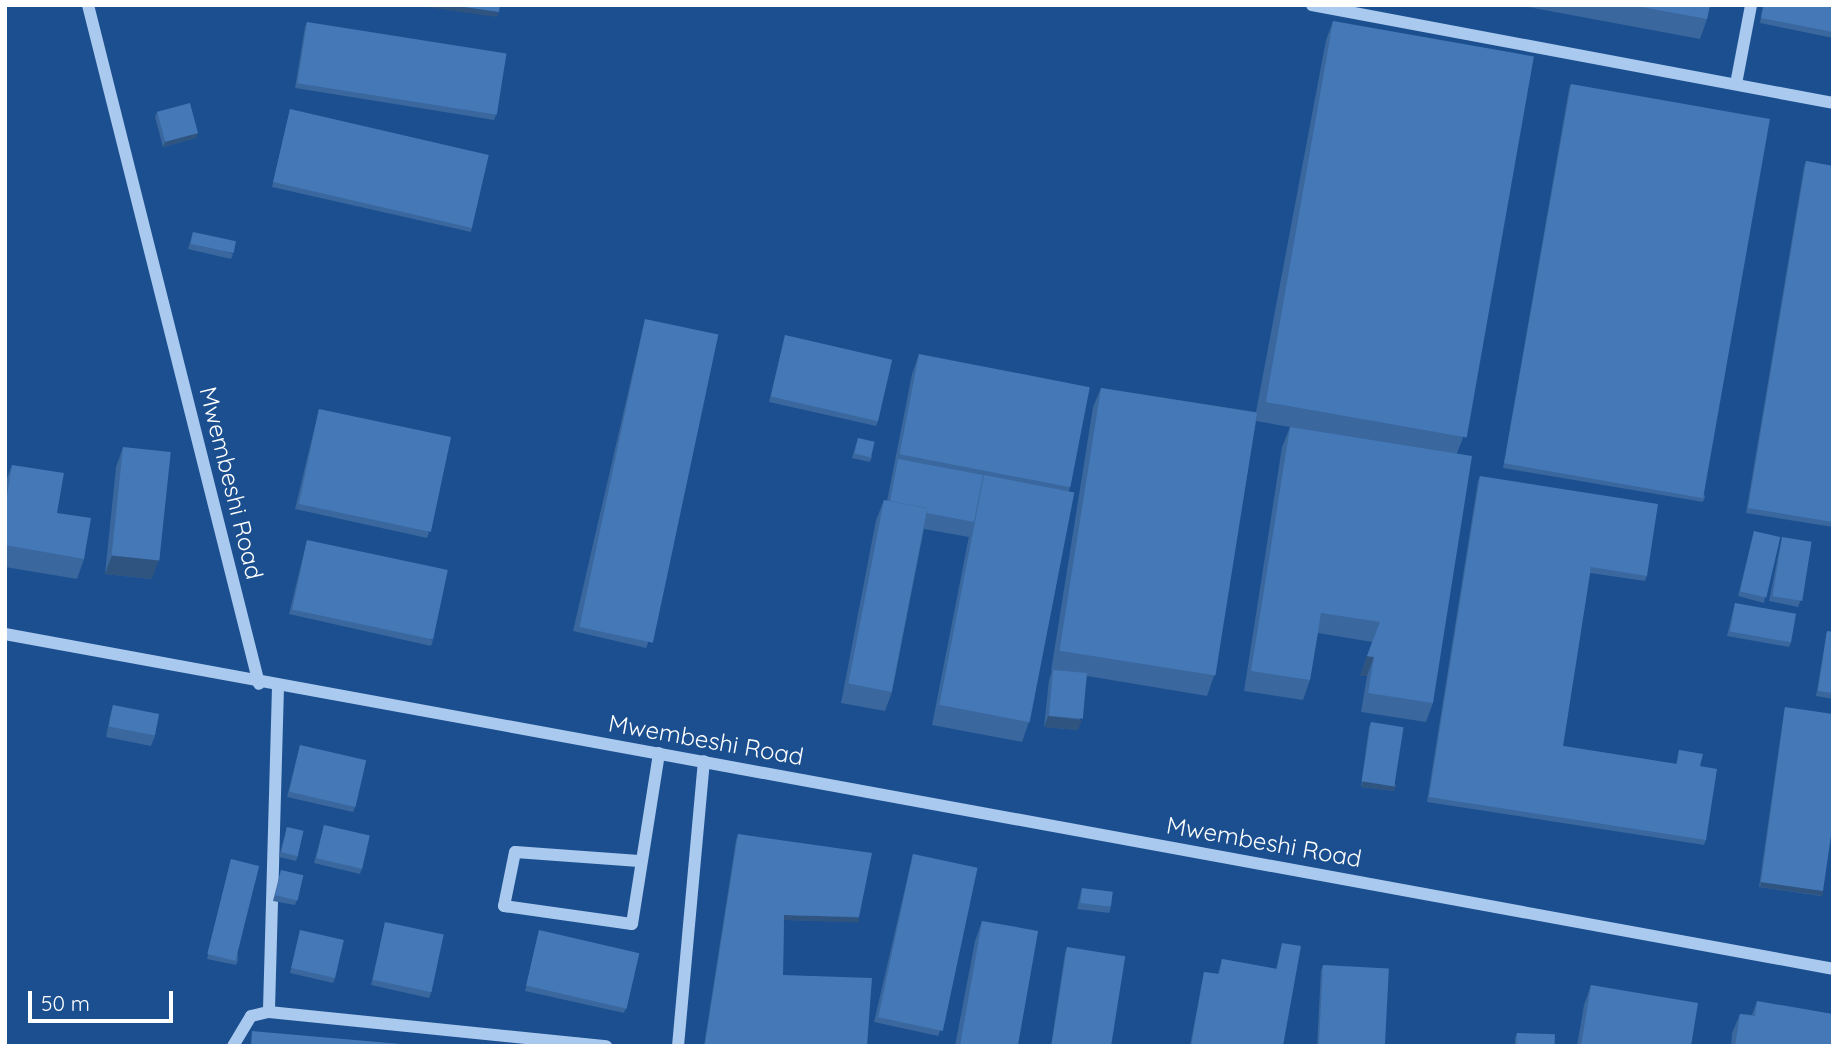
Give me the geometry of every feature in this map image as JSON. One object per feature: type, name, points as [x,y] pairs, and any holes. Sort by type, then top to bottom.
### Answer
[{"type":"street","name":"Mwembeshi Road","points":[[88,5],[259,684],[659,752],[1833,969]]},
{"type":"street","points":[[1312,5],[1833,103]]},
{"type":"street","points":[[1736,85],[1751,5]]},
{"type":"street","points":[[5,634],[259,684]]},
{"type":"street","points":[[269,1012],[278,687]]},
{"type":"street","points":[[639,861],[515,852],[504,906],[632,924],[639,861],[659,752]]},
{"type":"street","points":[[678,1046],[704,761]]},
{"type":"street","points":[[233,1046],[251,1016],[269,1012],[428,1032],[606,1046]]},
{"type":"street","points":[[426,1046],[428,1032]]},
{"type":"building","points":[[450,5],[500,5],[499,12]]},
{"type":"building","points":[[1631,5],[1710,5],[1707,19]]},
{"type":"building","points":[[1764,5],[1833,5],[1833,32],[1761,18]]},
{"type":"building","points":[[1333,21],[1534,56],[1467,438],[1266,402]]},
{"type":"building","points":[[307,22],[507,54],[497,115],[297,83]]},
{"type":"building","points":[[1571,84],[1770,119],[1703,498],[1504,463]]},
{"type":"building","points":[[190,103],[198,133],[165,142],[157,112]]},
{"type":"building","points":[[290,109],[489,155],[472,228],[273,182]]},
{"type":"building","points":[[1806,161],[1833,166],[1833,522],[1748,508]]},
{"type":"building","points":[[193,232],[236,241],[234,253],[191,244]]},
{"type":"building","points":[[645,319],[718,335],[653,643],[580,627]]},
{"type":"building","points":[[785,335],[892,360],[878,421],[771,396]]},
{"type":"building","points":[[919,354],[1090,387],[1070,487],[900,454]]},
{"type":"building","points":[[1101,388],[1257,413],[1215,675],[1059,651]]},
{"type":"building","points":[[319,409],[451,437],[431,532],[299,504]]},
{"type":"building","points":[[1290,427],[1472,456],[1433,703],[1368,693],[1374,657],[1367,656],[1380,622],[1321,613],[1310,680],[1251,671]]},
{"type":"building","points":[[858,438],[875,442],[871,457],[854,454]]},
{"type":"building","points":[[123,447],[171,452],[159,560],[112,555]]},
{"type":"building","points":[[898,459],[983,475],[974,522],[927,513],[927,508],[890,501]]},
{"type":"building","points":[[12,465],[64,473],[57,513],[91,518],[84,559],[5,545],[5,501]]},
{"type":"building","points":[[984,475],[1074,493],[1030,722],[939,705]]},
{"type":"building","points":[[1480,476],[1658,504],[1647,576],[1591,567],[1563,746],[1677,764],[1679,750],[1703,754],[1700,766],[1717,769],[1706,840],[1429,797]]},
{"type":"building","points":[[884,500],[927,508],[892,692],[848,684]]},
{"type":"building","points":[[1754,531],[1780,537],[1766,597],[1740,591]]},
{"type":"building","points":[[1782,537],[1812,542],[1802,601],[1773,596]]},
{"type":"building","points":[[307,540],[448,570],[433,639],[292,609]]},
{"type":"building","points":[[1735,603],[1796,614],[1791,642],[1730,632]]},
{"type":"building","points":[[1827,631],[1833,632],[1833,693],[1818,691]]},
{"type":"building","points":[[1053,670],[1087,673],[1083,719],[1049,716]]},
{"type":"building","points":[[113,705],[159,714],[155,736],[109,727]]},
{"type":"building","points":[[1785,707],[1833,714],[1833,822],[1823,891],[1761,882]]},
{"type":"building","points":[[1371,722],[1404,727],[1394,786],[1362,781]]},
{"type":"building","points":[[300,745],[366,760],[355,807],[289,792]]},
{"type":"building","points":[[324,825],[370,836],[362,869],[316,858]]},
{"type":"building","points":[[287,827],[304,831],[298,856],[281,852]]},
{"type":"building","points":[[738,834],[872,853],[859,917],[784,915],[783,975],[872,978],[867,1046],[705,1044]]},
{"type":"building","points":[[913,854],[978,868],[943,1031],[878,1017]]},
{"type":"building","points":[[231,859],[259,866],[235,961],[207,954]]},
{"type":"building","points":[[281,870],[303,875],[298,901],[275,895]]},
{"type":"building","points":[[1082,888],[1113,892],[1111,907],[1080,903]]},
{"type":"building","points":[[982,921],[1038,931],[1018,1046],[960,1046]]},
{"type":"building","points":[[385,922],[444,934],[431,992],[373,980]]},
{"type":"building","points":[[300,930],[344,940],[335,978],[291,968]]},
{"type":"building","points":[[539,930],[639,953],[627,1009],[526,986]]},
{"type":"building","points":[[1282,943],[1301,946],[1283,1046],[1191,1046],[1204,972],[1219,974],[1222,959],[1277,969]]},
{"type":"building","points":[[1067,947],[1125,956],[1111,1046],[1051,1046]]},
{"type":"building","points":[[1323,965],[1389,968],[1385,1046],[1319,1046]]},
{"type":"building","points":[[1591,985],[1698,1003],[1691,1046],[1581,1046]]},
{"type":"building","points":[[1757,1001],[1833,1014],[1833,1046],[1735,1046],[1740,1014],[1755,1016]]},
{"type":"building","points":[[252,1031],[401,1044],[401,1046],[251,1046]]},
{"type":"building","points":[[1517,1033],[1555,1034],[1555,1046],[1517,1046]]}]
